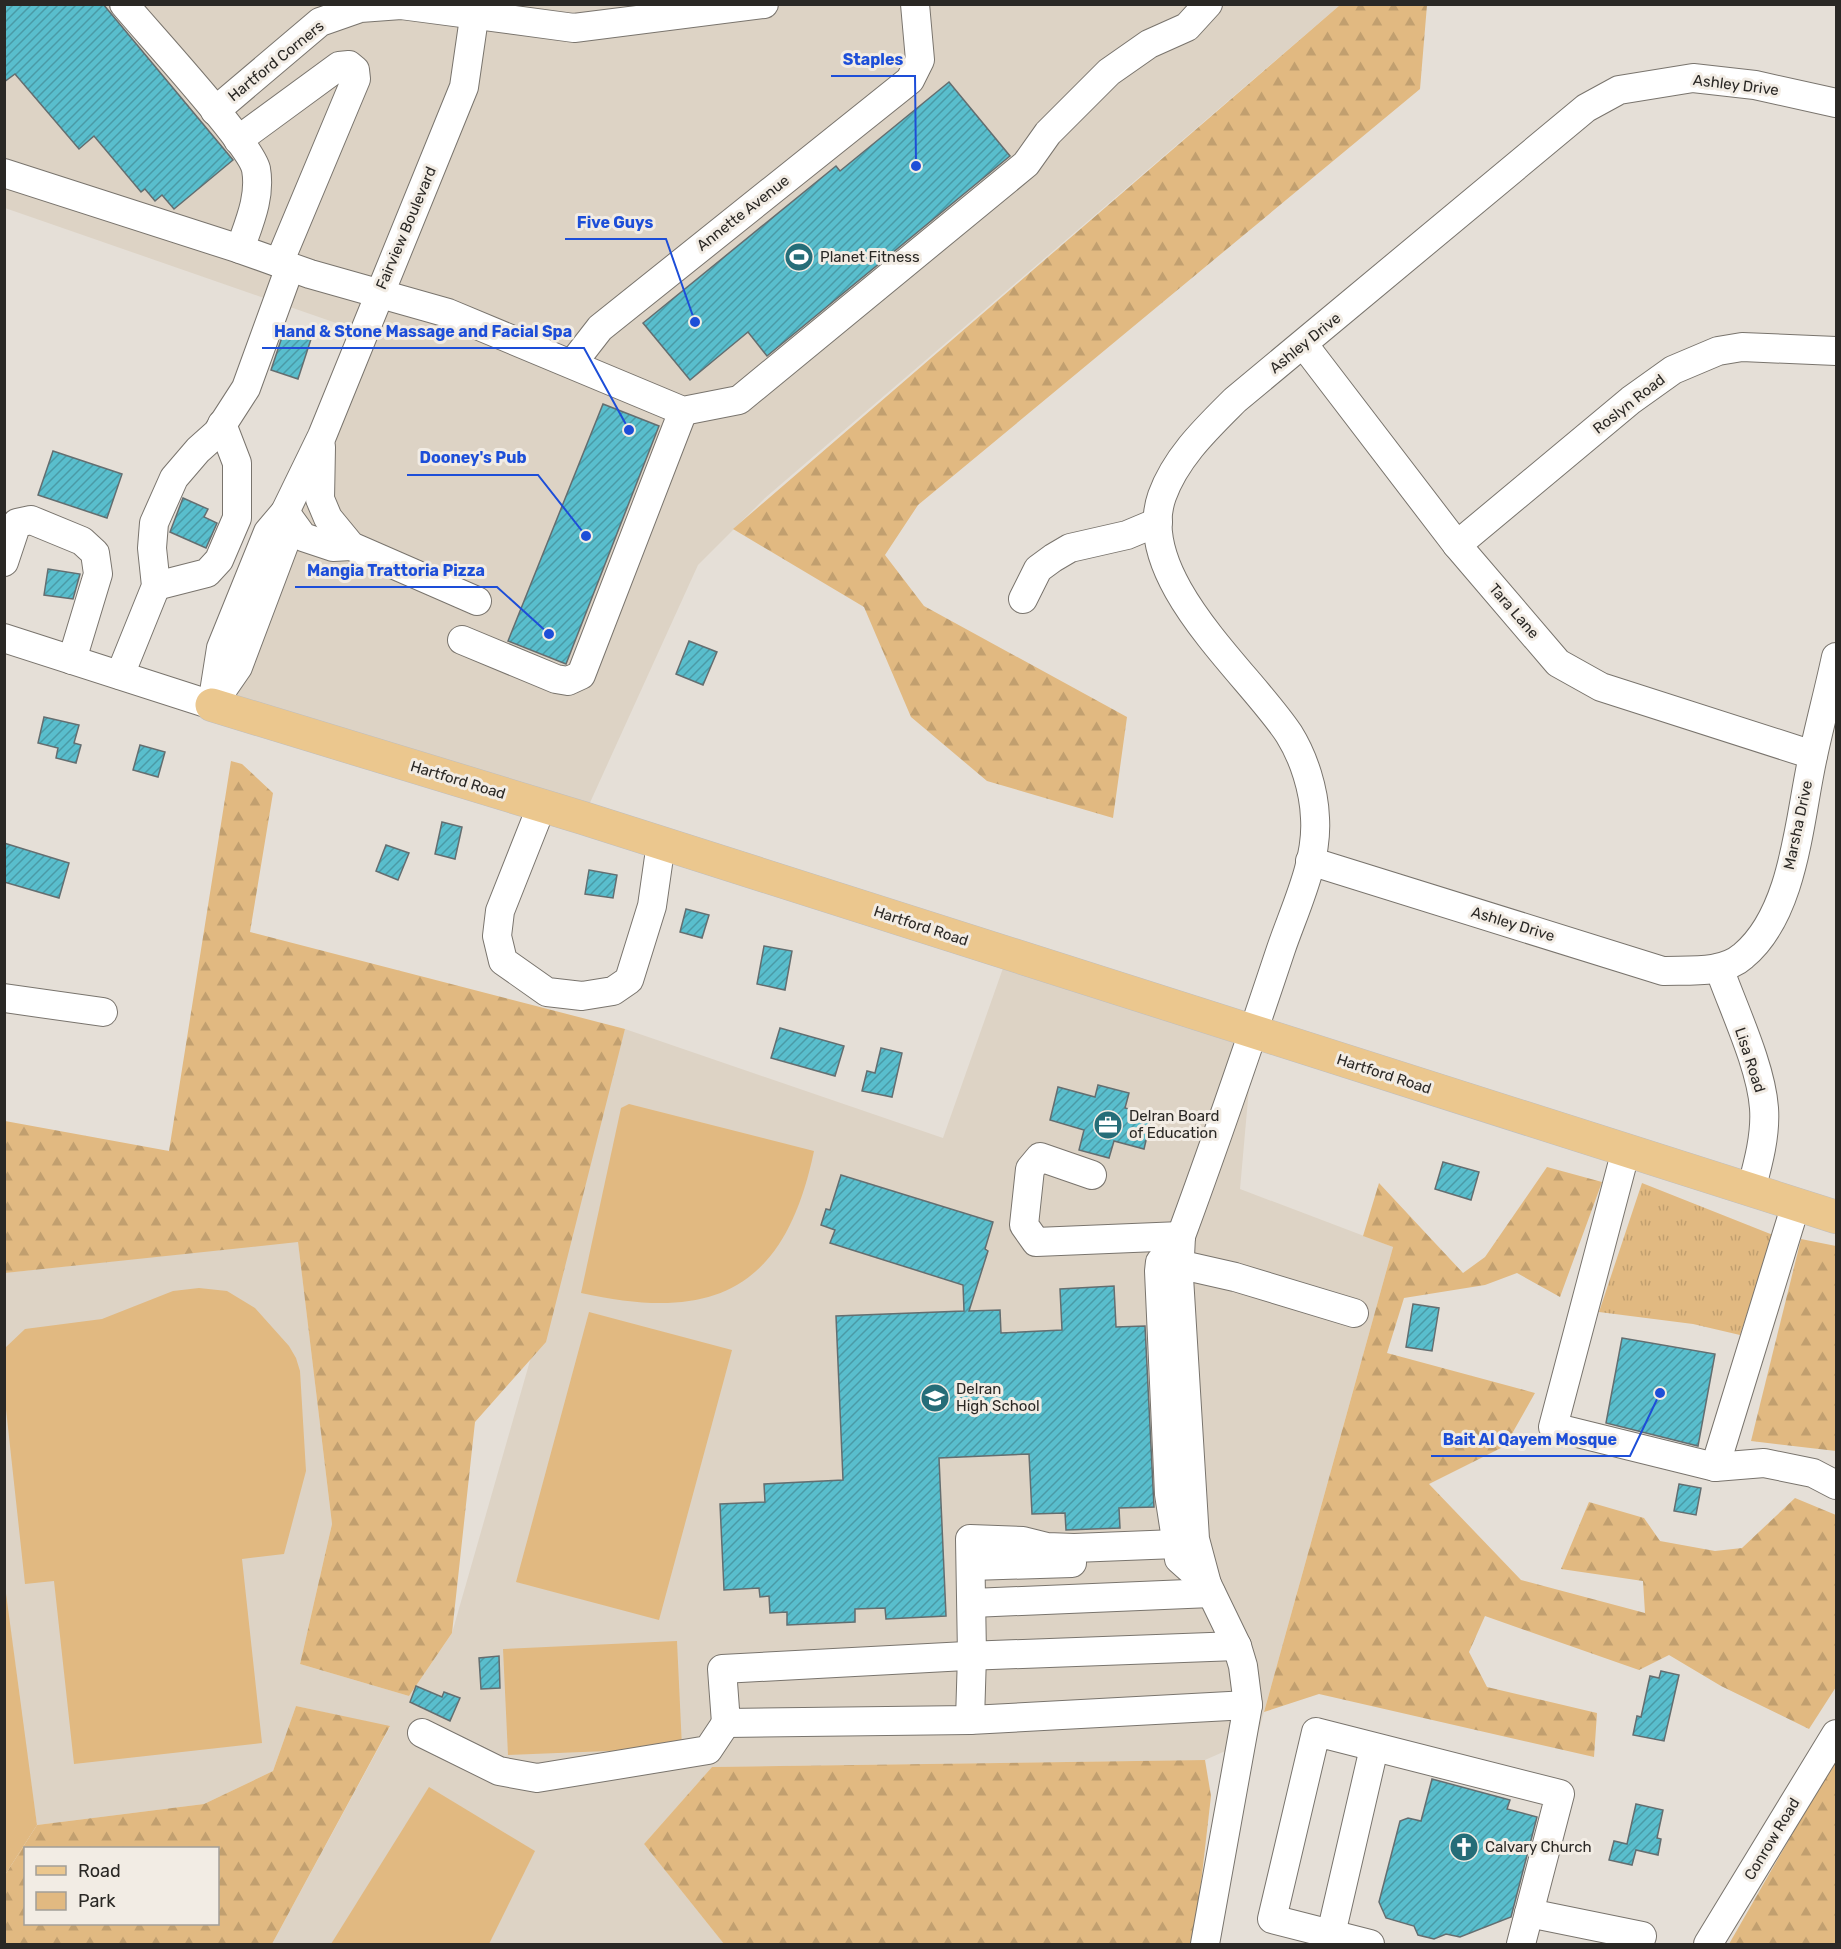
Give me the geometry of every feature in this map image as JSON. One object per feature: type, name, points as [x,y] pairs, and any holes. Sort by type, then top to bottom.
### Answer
[{"type":"main road","name":"Hartford Road","points":[[212,705],[542,805],[1836,1217]]},
{"type":"street","name":"Hartford Corners","points":[[124,4],[215,111],[320,22],[360,8],[401,5],[476,10],[574,28],[764,4]]},
{"type":"street","name":"Annette Avenue","points":[[572,364],[600,328],[910,80],[920,60],[915,4]]},
{"type":"street","points":[[4,173],[284,265],[380,291],[448,313],[683,411],[739,400],[1026,164],[1048,133],[1109,72],[1149,44],[1187,27],[1208,4]]},
{"type":"street","name":"Fairview Boulevard","points":[[212,705],[238,667],[287,537],[285,512],[322,436],[465,87],[476,10]]},
{"type":"street","points":[[120,675],[156,586],[152,548],[154,523],[174,478],[222,424],[246,388],[284,265],[356,79],[355,70],[349,65],[339,66],[238,140]]},
{"type":"street","name":"Ashley Drive","points":[[1181,1236],[1254,1032],[1310,861],[1316,819],[1306,767],[1289,734],[1222,654],[1176,587],[1161,554],[1158,522],[1162,496],[1192,443],[1235,400],[1304,345],[1586,108],[1619,90],[1693,78],[1755,85],[1836,103]]},
{"type":"street","points":[[215,111],[255,166],[258,191],[240,249]]},
{"type":"street","name":"Tara Lane","points":[[1304,345],[1457,545],[1558,663],[1601,687],[1813,755]]},
{"type":"street","name":"Roslyn Road","points":[[1457,545],[1631,400],[1673,370],[1718,351],[1742,347],[1836,351]]},
{"type":"street","points":[[462,640],[556,679],[568,681],[581,675],[683,411]]},
{"type":"street","points":[[156,586],[207,573],[219,560],[237,518],[237,463],[222,424]]},
{"type":"street","points":[[322,436],[320,499],[328,518],[351,546]]},
{"type":"street","points":[[285,512],[303,537],[333,547],[351,546],[477,601]]},
{"type":"street","points":[[4,562],[17,523],[32,520],[82,541],[95,553],[98,574],[72,660]]},
{"type":"street","points":[[1023,598],[1038,570],[1053,558],[1071,549],[1127,535],[1158,522]]},
{"type":"street","name":"Hartford Road","points":[[4,638],[212,705]]},
{"type":"street","name":"Marsha Drive","points":[[1719,968],[1742,958],[1762,935],[1775,915],[1790,868],[1836,657]]},
{"type":"street","points":[[542,805],[500,911],[497,936],[503,961],[547,992],[582,996],[613,991],[630,980],[652,906],[661,843]]},
{"type":"street","name":"Ashley Drive","points":[[1310,861],[1664,971],[1719,968]]},
{"type":"street","name":"Lisa Road","points":[[1719,968],[1761,1085],[1765,1110],[1761,1150],[1751,1190]]},
{"type":"street","points":[[4,998],[103,1012]]},
{"type":"street","points":[[1626,1150],[1552,1427],[1715,1467],[1764,1464],[1813,1473],[1836,1485]]},
{"type":"street","points":[[1092,1175],[1040,1157],[1030,1169],[1024,1225],[1036,1242],[1181,1236]]},
{"type":"street","points":[[1715,1467],[1796,1204]]},
{"type":"street","points":[[1181,1236],[1182,1265],[1179,1277],[1195,1539],[1209,1588],[1237,1646],[1243,1666],[1248,1705],[1205,1944]]},
{"type":"street","points":[[1181,1236],[1160,1262],[1159,1271],[1169,1494],[1178,1552],[1209,1588]]},
{"type":"street","points":[[1182,1265],[1235,1277],[1354,1313]]},
{"type":"street","points":[[970,1719],[971,1566],[1178,1552]]},
{"type":"street","points":[[972,1603],[1209,1588]]},
{"type":"street","points":[[422,1733],[499,1771],[537,1778],[708,1750],[726,1723],[722,1669],[972,1655],[1237,1646]]},
{"type":"street","points":[[726,1723],[970,1719],[1248,1705]]},
{"type":"street","points":[[1370,1944],[1272,1918],[1316,1732],[1560,1794],[1521,1944]]},
{"type":"street","name":"Conrow Road","points":[[1708,1944],[1836,1734]]},
{"type":"street","points":[[1331,1934],[1374,1748]]},
{"type":"street","points":[[1529,1913],[1642,1936],[1639,1944]]},
{"type":"shaded area","points":[[5,5],[1340,5],[765,498],[698,565],[583,818],[212,705],[362,332],[5,208]]},
{"type":"shaded area","name":"Delran High School","points":[[1008,954],[1254,1032],[1240,1189],[1393,1247],[1257,1737],[1205,1760],[712,1767],[644,1844],[724,1944],[272,1944],[390,1727],[296,1706],[273,1771],[204,1804],[37,1825],[5,1634],[4,1273],[298,1241],[332,1524],[300,1664],[409,1696],[452,1633],[625,1029],[943,1138]]},
{"type":"green space","points":[[1340,5],[1427,5],[1420,89],[918,505],[885,555],[924,606],[1127,717],[1113,818],[987,781],[911,717],[864,607],[733,529]]},
{"type":"green space","points":[[231,761],[242,764],[273,793],[250,932],[625,1029],[546,1342],[475,1422],[452,1633],[409,1696],[300,1664],[332,1524],[298,1242],[5,1273],[5,1121],[169,1151]]},
{"type":"green space","points":[[629,1104],[814,1151],[801,1198],[784,1236],[763,1264],[737,1285],[706,1298],[670,1303],[628,1301],[581,1293],[621,1108]]},
{"type":"green space","points":[[1547,1167],[1602,1182],[1560,1297],[1517,1273],[1485,1285],[1404,1298],[1387,1353],[1535,1393],[1505,1446],[1429,1484],[1521,1580],[1645,1613],[1643,1581],[1561,1569],[1589,1502],[1644,1518],[1660,1541],[1715,1551],[1742,1548],[1795,1498],[1836,1515],[1836,1687],[1809,1729],[1721,1686],[1669,1655],[1639,1670],[1485,1616],[1469,1652],[1487,1687],[1597,1713],[1594,1757],[1319,1694],[1264,1712],[1393,1247],[1363,1236],[1379,1183],[1463,1273],[1485,1257]]},
{"type":"green space","points":[[1642,1183],[1773,1235],[1740,1335],[1693,1324],[1599,1312]]},
{"type":"green space","points":[[1801,1239],[1836,1246],[1836,1451],[1751,1441]]},
{"type":"green space","points":[[199,1288],[227,1291],[255,1308],[289,1346],[300,1371],[306,1471],[284,1554],[242,1559],[262,1743],[74,1764],[54,1581],[25,1584],[5,1400],[5,1348],[25,1329],[102,1319],[173,1291]]},
{"type":"green space","points":[[589,1312],[732,1350],[659,1620],[516,1582]]},
{"type":"green space","points":[[5,1586],[37,1825],[4,1875]]},
{"type":"green space","points":[[677,1641],[682,1748],[508,1755],[503,1649]]},
{"type":"green space","points":[[296,1706],[390,1726],[272,1944],[5,1944],[5,1875],[37,1825],[204,1804],[273,1771]]},
{"type":"green space","points":[[1836,1758],[1836,1944],[1729,1944]]},
{"type":"green space","points":[[1205,1760],[1211,1796],[1194,1944],[724,1944],[644,1844],[712,1767]]},
{"type":"green space","points":[[429,1787],[535,1851],[489,1944],[331,1944]]},
{"type":"building","points":[[4,4],[103,4],[233,160],[174,209],[162,195],[155,201],[145,189],[141,192],[94,136],[79,149],[15,74],[4,82]]},
{"type":"building","points":[[949,82],[1010,156],[767,356],[748,332],[690,380],[643,323],[836,166],[840,171]]},
{"type":"building","points":[[285,328],[312,336],[298,379],[271,370]]},
{"type":"building","points":[[603,404],[659,426],[566,664],[508,641]]},
{"type":"building","points":[[53,451],[122,474],[107,518],[38,495]]},
{"type":"building","points":[[183,498],[208,509],[204,517],[217,523],[206,548],[170,532]]},
{"type":"building","points":[[48,569],[80,574],[73,599],[44,595]]},
{"type":"building","points":[[689,641],[717,652],[703,685],[676,674]]},
{"type":"building","points":[[44,717],[79,725],[74,743],[81,745],[76,763],[56,758],[58,748],[38,743]]},
{"type":"building","points":[[140,745],[165,752],[158,777],[133,770]]},
{"type":"building","points":[[442,822],[462,827],[455,859],[435,854]]},
{"type":"building","points":[[4,843],[69,863],[59,898],[4,882]]},
{"type":"building","points":[[386,845],[409,853],[398,880],[376,871]]},
{"type":"building","points":[[589,870],[617,875],[613,898],[585,894]]},
{"type":"building","points":[[686,909],[709,915],[702,938],[680,932]]},
{"type":"building","points":[[764,946],[792,951],[785,990],[757,984]]},
{"type":"building","points":[[780,1028],[844,1046],[835,1076],[771,1058]]},
{"type":"building","points":[[881,1048],[902,1053],[892,1097],[862,1091],[867,1071],[875,1073]]},
{"type":"building","name":"Delran Board of Education","points":[[1098,1085],[1129,1093],[1125,1108],[1152,1115],[1144,1149],[1114,1141],[1109,1158],[1079,1150],[1084,1130],[1050,1120],[1058,1087],[1095,1097]]},
{"type":"building","points":[[1443,1162],[1479,1172],[1471,1200],[1435,1189]]},
{"type":"building","points":[[841,1175],[993,1222],[985,1249],[988,1251],[969,1311],[1000,1310],[1001,1333],[1062,1330],[1060,1289],[1114,1286],[1116,1327],[1145,1326],[1154,1507],[1119,1508],[1120,1528],[1066,1530],[1065,1513],[1032,1514],[1029,1454],[939,1458],[946,1616],[886,1619],[885,1608],[855,1609],[855,1622],[787,1625],[787,1612],[770,1613],[769,1596],[760,1597],[759,1588],[724,1590],[720,1504],[765,1502],[764,1484],[843,1480],[836,1316],[964,1311],[963,1285],[830,1243],[835,1230],[821,1225],[826,1209],[830,1210]]},
{"type":"building","points":[[1413,1304],[1439,1308],[1432,1351],[1406,1347]]},
{"type":"building","points":[[1622,1338],[1715,1354],[1698,1446],[1606,1423]]},
{"type":"building","points":[[1679,1484],[1701,1488],[1696,1515],[1674,1511]]},
{"type":"building","points":[[499,1656],[500,1688],[481,1689],[479,1658]]},
{"type":"building","points":[[1661,1671],[1679,1675],[1664,1741],[1633,1735],[1637,1716],[1641,1717],[1650,1676],[1659,1678]]},
{"type":"building","points":[[416,1686],[442,1697],[444,1692],[460,1698],[450,1721],[410,1702]]},
{"type":"building","name":"Calvary Church","points":[[1432,1779],[1510,1800],[1507,1809],[1537,1817],[1511,1917],[1460,1937],[1446,1934],[1434,1939],[1418,1935],[1414,1926],[1386,1918],[1379,1902],[1400,1821],[1408,1818],[1421,1821]]},
{"type":"building","points":[[1636,1804],[1663,1810],[1657,1838],[1661,1839],[1658,1855],[1636,1850],[1632,1865],[1609,1860],[1614,1841],[1627,1844]]},
{"type":"place","name":"Staples","points":[[916,166]]},
{"type":"place","name":"Planet Fitness","points":[[799,257]]},
{"type":"place","name":"Five Guys","points":[[695,322]]},
{"type":"place","name":"Hand & Stone Massage and Facial Spa","points":[[629,430]]},
{"type":"place","name":"Dooney's Pub","points":[[586,536]]},
{"type":"place","name":"Mangia Trattoria Pizza","points":[[549,634]]},
{"type":"place","name":"Delran Board of Education","points":[[1108,1125]]},
{"type":"place","name":"Bait Al Qayem Mosque","points":[[1660,1393]]},
{"type":"place","name":"Delran High School","points":[[935,1398]]},
{"type":"place","name":"Calvary Church","points":[[1464,1847]]}]
